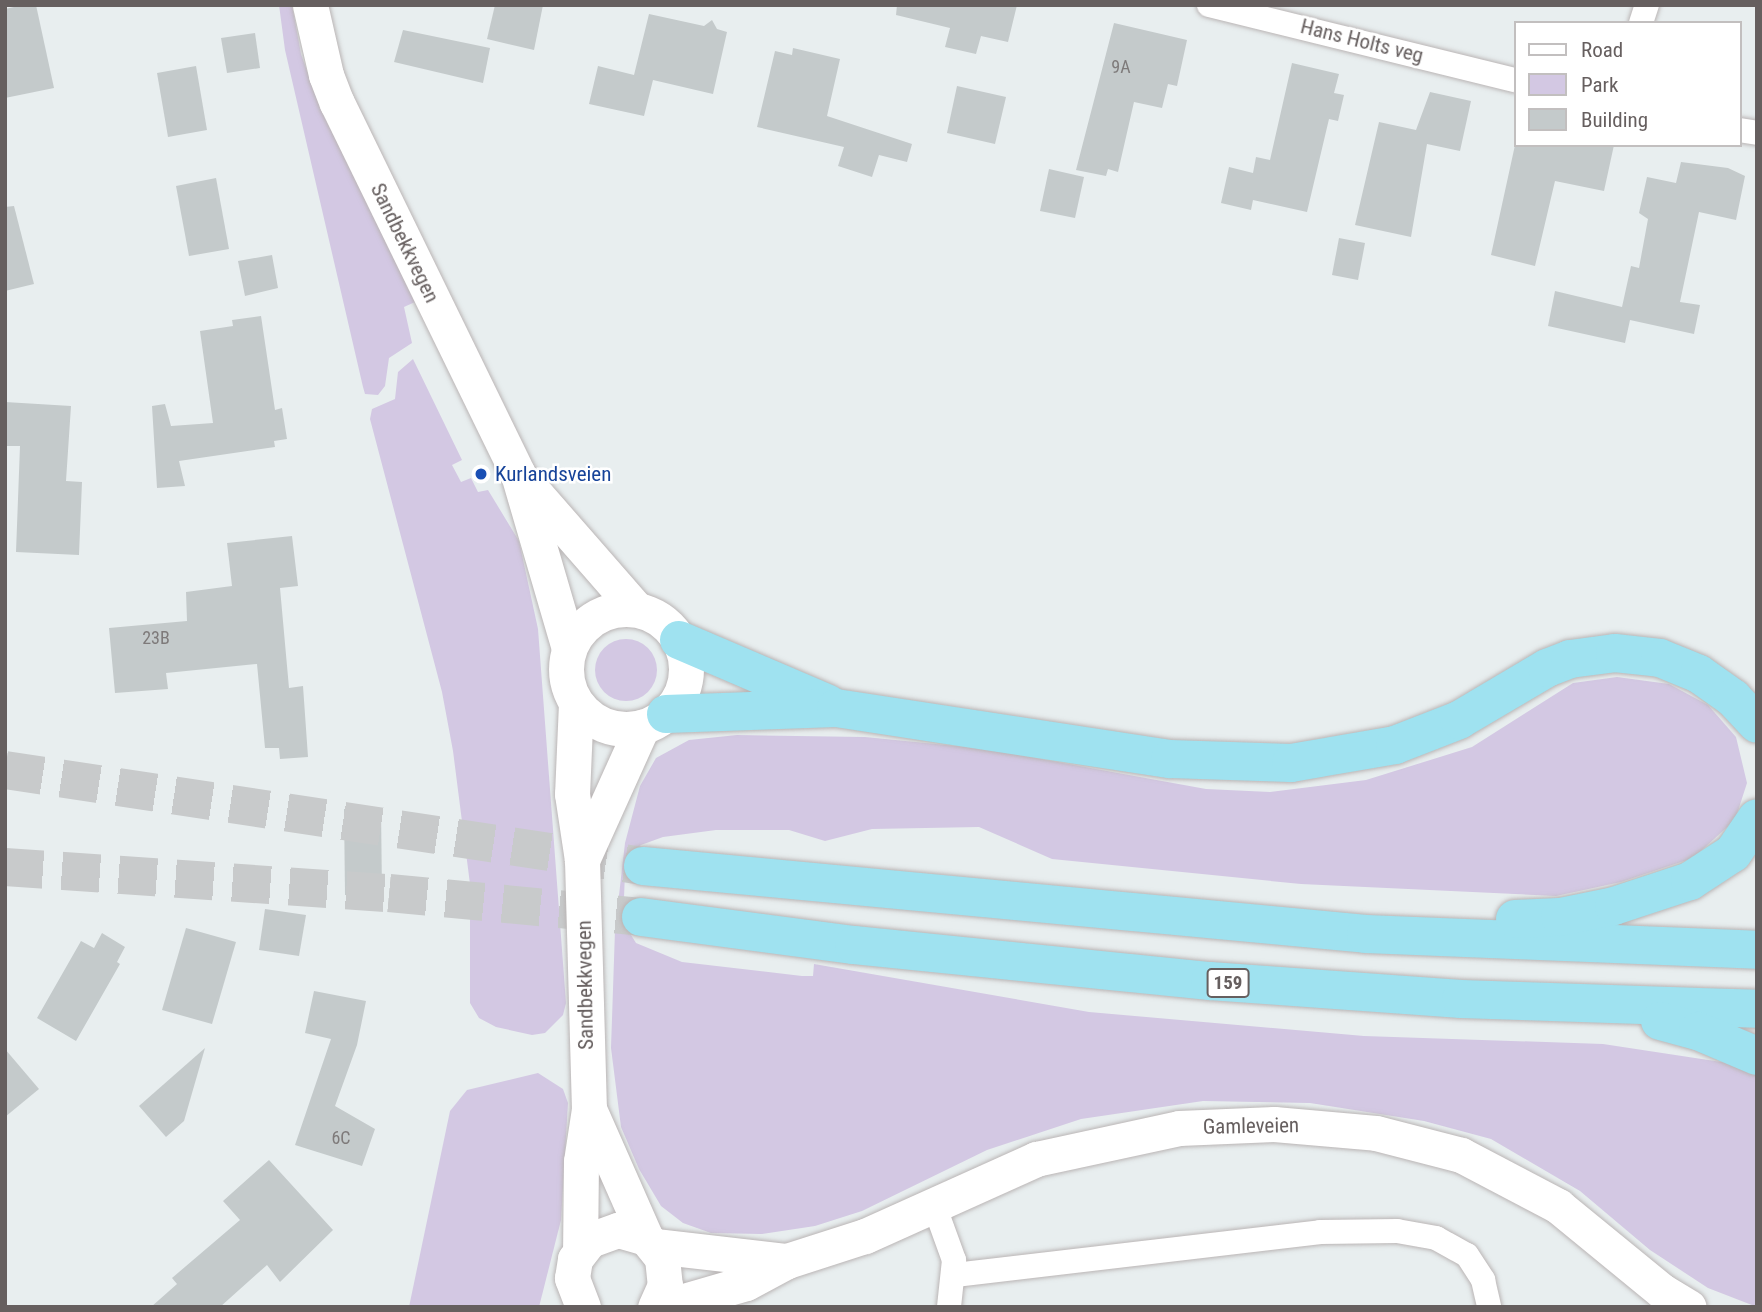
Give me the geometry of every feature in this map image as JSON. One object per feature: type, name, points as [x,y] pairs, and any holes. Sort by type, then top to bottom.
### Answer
[{"type":"highway","points":[[679,640],[836,708]]},
{"type":"highway","points":[[654,721],[836,708],[1170,759],[1291,763],[1395,745],[1459,720],[1547,668],[1570,659],[1615,653],[1660,658],[1699,674],[1726,692],[1755,728]]},
{"type":"highway","points":[[1366,934],[1560,917],[1628,902],[1715,868],[1747,836],[1757,818]]},
{"type":"highway","points":[[643,866],[1366,934],[1757,950]]},
{"type":"highway","name":"159","points":[[640,917],[854,945],[1196,980],[1604,1007],[1757,1009]]},
{"type":"highway","points":[[1604,1007],[1698,1031],[1757,1056]]},
{"type":"main road","name":"Sandbekkvegen","points":[[310,5],[326,75],[337,103],[518,474],[569,648]]},
{"type":"main road","name":"Sandbekkvegen","points":[[518,474],[636,609]]},
{"type":"main road","points":[[636,609],[653,615],[679,640],[686,679],[654,721],[605,726],[576,703],[566,677],[569,648],[577,633],[603,613],[636,609]]},
{"type":"main road","name":"Sandbekkvegen","points":[[574,1286],[581,1161],[589,1109],[582,860],[572,794],[576,703]]},
{"type":"main road","name":"Sandbekkvegen","points":[[582,860],[654,721]]},
{"type":"main road","name":"Sandbekkvegen","points":[[589,1109],[666,1271],[665,1285],[654,1307]]},
{"type":"main road","name":"Gamleveien","points":[[663,1307],[746,1283],[787,1261],[852,1241],[933,1202],[1036,1159],[1135,1135],[1227,1124],[1352,1129],[1437,1147],[1513,1179],[1558,1206],[1662,1291],[1689,1307]]},
{"type":"main road","name":"Gamleveien","points":[[574,1286],[603,1232],[625,1231],[650,1242],[787,1261]]},
{"type":"street","name":"Hans Holts veg","points":[[1209,5],[1251,9],[1514,80]]},
{"type":"street","points":[[933,1202],[950,1244],[955,1275],[949,1307]]},
{"type":"street","points":[[955,1275],[1320,1232],[1397,1231],[1436,1238],[1467,1255],[1483,1280],[1489,1307]]},
{"type":"green space","points":[[279,5],[292,5],[301,54],[316,96],[415,302],[404,307],[412,343],[389,358],[385,386],[378,395],[365,394],[363,387],[285,50]]},
{"type":"green space","points":[[413,359],[462,460],[452,465],[461,482],[471,478],[478,492],[488,490],[519,541],[538,629],[566,1003],[563,1015],[545,1033],[532,1035],[496,1027],[479,1018],[470,1003],[470,884],[453,751],[442,692],[370,419],[372,409],[395,399],[398,372]]},
{"type":"green space","points":[[620,639],[632,639],[648,648],[655,658],[655,682],[648,692],[632,701],[620,701],[609,696],[600,687],[595,676],[595,664],[600,653],[609,644]]},
{"type":"green space","points":[[1617,677],[1669,684],[1708,705],[1736,737],[1747,783],[1735,820],[1693,858],[1621,882],[1556,896],[1301,884],[1052,859],[979,827],[872,829],[825,841],[789,830],[716,830],[663,837],[641,845],[632,853],[625,873],[623,922],[636,943],[682,962],[802,976],[813,976],[814,964],[1089,1012],[1364,1036],[1603,1044],[1741,1065],[1757,1073],[1757,1307],[1708,1288],[1650,1250],[1580,1191],[1491,1139],[1424,1121],[1310,1103],[1203,1101],[1081,1119],[987,1150],[862,1211],[815,1226],[762,1234],[711,1233],[683,1223],[661,1206],[639,1169],[621,1127],[611,1048],[615,930],[625,843],[640,786],[656,758],[689,740],[737,735],[865,737],[986,749],[1206,789],[1270,792],[1366,780],[1472,747],[1573,683]]},
{"type":"green space","points":[[538,1073],[563,1089],[568,1103],[561,1220],[539,1307],[409,1307],[450,1111],[467,1090]]},
{"type":"building","points":[[36,5],[54,88],[5,98],[5,9]]},
{"type":"building","points":[[495,5],[543,5],[534,50],[487,39]]},
{"type":"building","points":[[897,5],[1017,5],[1008,42],[981,36],[976,54],[945,47],[950,28],[896,15]]},
{"type":"building","points":[[649,14],[704,26],[712,20],[717,29],[727,32],[713,94],[653,80],[644,116],[589,104],[598,66],[634,75]]},
{"type":"building","points":[[1114,23],[1187,40],[1177,86],[1168,84],[1162,108],[1134,102],[1118,172],[1108,169],[1106,176],[1076,170]]},
{"type":"building","points":[[403,30],[490,48],[483,83],[394,62]]},
{"type":"building","points":[[255,33],[260,68],[227,73],[221,38]]},
{"type":"building","points":[[793,48],[840,59],[827,116],[912,144],[907,162],[879,155],[872,177],[838,166],[844,147],[757,127],[775,51],[792,55]]},
{"type":"building","points":[[1292,63],[1339,74],[1334,93],[1344,95],[1338,121],[1329,119],[1307,212],[1253,200],[1251,210],[1221,203],[1229,167],[1253,173],[1256,157],[1270,160]]},
{"type":"building","points":[[196,66],[207,130],[168,137],[157,73]]},
{"type":"building","points":[[957,86],[1006,97],[995,144],[947,133]]},
{"type":"building","points":[[1430,92],[1471,101],[1460,151],[1427,144],[1411,237],[1355,225],[1379,122],[1416,130]]},
{"type":"building","points":[[1515,147],[1614,147],[1604,191],[1555,181],[1535,266],[1491,255]]},
{"type":"building","points":[[1681,162],[1728,168],[1745,176],[1736,220],[1699,212],[1680,302],[1700,305],[1694,334],[1630,320],[1625,343],[1548,326],[1555,291],[1622,307],[1631,266],[1639,268],[1648,219],[1639,213],[1647,177],[1676,183]]},
{"type":"building","points":[[1049,169],[1084,177],[1075,218],[1040,211]]},
{"type":"building","points":[[216,178],[229,249],[189,256],[176,186]]},
{"type":"building","points":[[14,206],[34,284],[5,291],[5,207]]},
{"type":"building","points":[[1339,238],[1365,243],[1358,280],[1332,275]]},
{"type":"building","points":[[272,255],[278,288],[245,296],[238,261]]},
{"type":"building","points":[[261,316],[275,410],[282,408],[287,439],[274,441],[275,447],[179,461],[185,486],[157,488],[152,406],[165,404],[171,426],[213,423],[200,331],[233,326],[232,320]]},
{"type":"building","points":[[5,402],[71,406],[66,481],[82,482],[79,555],[16,552],[20,446],[5,446]]},
{"type":"building","points":[[292,536],[298,586],[280,588],[289,688],[303,686],[308,757],[280,759],[279,748],[265,748],[257,664],[166,673],[168,689],[115,693],[109,628],[187,621],[186,592],[232,586],[227,543]]},
{"type":"building","points":[[344,809],[381,809],[382,894],[345,895]]},
{"type":"building","points":[[265,909],[306,915],[299,956],[259,950]]},
{"type":"building","points":[[186,928],[236,942],[212,1024],[162,1010]]},
{"type":"building","points":[[102,933],[125,947],[117,962],[120,964],[76,1041],[37,1018],[81,941],[94,948]]},
{"type":"building","points":[[314,991],[366,1001],[357,1045],[335,1106],[375,1129],[362,1166],[295,1145],[331,1039],[305,1033]]},
{"type":"building","points":[[205,1048],[184,1121],[166,1137],[139,1106]]},
{"type":"building","points":[[5,1049],[39,1089],[5,1117]]},
{"type":"building","points":[[269,1160],[333,1230],[280,1282],[267,1265],[220,1307],[151,1307],[177,1284],[172,1278],[240,1220],[223,1201]]},
{"type":"tunnel","points":[[5,770],[643,866]]},
{"type":"tunnel","points":[[5,867],[389,893],[641,917]]},
{"type":"place","name":"Kurlandsveien","points":[[481,474]]}]
